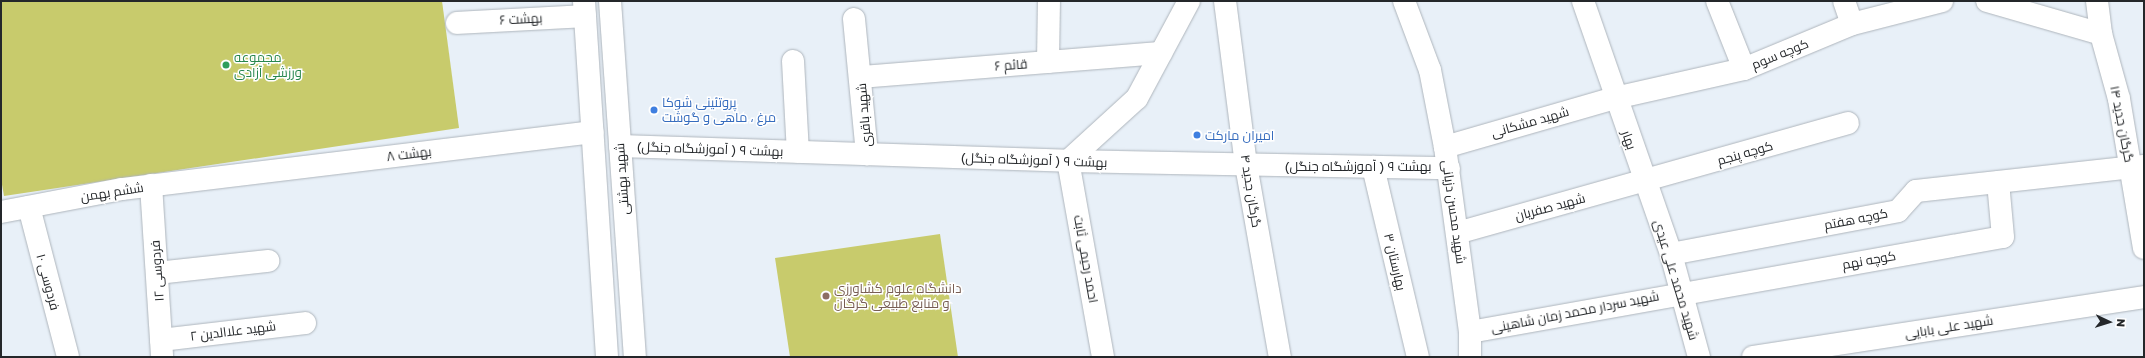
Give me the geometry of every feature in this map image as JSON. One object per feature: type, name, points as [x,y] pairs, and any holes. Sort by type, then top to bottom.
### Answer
[{"type":"street","name":"شهید بهشتی","points":[[610,1],[634,357]]},
{"type":"street","points":[[1048,62],[1049,1]]},
{"type":"street","points":[[1068,161],[1137,98],[1189,1]]},
{"type":"street","name":"گرگان جدید ۴","points":[[1225,1],[1246,166],[1280,357]]},
{"type":"street","name":"شهید محسن دزیانی","points":[[1404,1],[1430,70],[1447,157],[1470,332],[1470,357]]},
{"type":"street","name":"بهار","points":[[1583,1],[1643,182]]},
{"type":"street","points":[[1717,1],[1744,69]]},
{"type":"street","points":[[1844,1],[1852,24]]},
{"type":"street","name":"کوچه سوم","points":[[1615,98],[1744,69],[1852,24],[1942,1]]},
{"type":"street","points":[[1987,1],[2101,34]]},
{"type":"street","name":"گرگان جدید ۱۴","points":[[2097,1],[2101,34],[2137,166],[2144,248]]},
{"type":"street","name":"شهید بهشتی","points":[[585,9],[607,357]]},
{"type":"street","name":"۶ بهشت","points":[[457,23],[585,9]]},
{"type":"street","name":"شهید باقری","points":[[854,19],[861,76],[867,154]]},
{"type":"street","name":"قائم ۶","points":[[861,76],[1161,53]]},
{"type":"street","points":[[793,61],[798,152]]},
{"type":"street","name":"شهید مشکانی","points":[[1447,157],[1615,98]]},
{"type":"street","name":"کوچه پنجم","points":[[1643,182],[1848,123]]},
{"type":"street","name":"۸ بهشت","points":[[225,176],[593,132]]},
{"type":"street","name":"بهشت ۹ ( آموزشگاه جنگل)","points":[[620,146],[1246,166],[1373,167],[1447,157]]},
{"type":"street","name":"احمد رحیمی ثابت","points":[[1068,161],[1103,357]]},
{"type":"street","name":"کوچه هفتم","points":[[1671,254],[1898,211],[1916,191],[2137,166]]},
{"type":"street","name":"بهارستان ۳","points":[[1373,167],[1418,357]]},
{"type":"street","name":"ششم بهمن","points":[[1,212],[151,185],[225,176]]},
{"type":"street","name":"شهید صفریان","points":[[1457,233],[1643,182]]},
{"type":"street","name":"شهید محمد علی عیدی","points":[[1643,182],[1671,254],[1680,292],[1699,357]]},
{"type":"street","name":"کوچه نهم","points":[[1680,292],[2003,237],[1998,182]]},
{"type":"street","name":"۱۲ فردوسی","points":[[151,185],[162,349]]},
{"type":"street","name":"۱۰ فردوسی","points":[[29,206],[68,357]]},
{"type":"street","points":[[157,273],[268,261]]},
{"type":"street","name":"شهید سردار محمد زمان شاهینی","points":[[1470,332],[1680,292]]},
{"type":"street","name":"شهید علی بابایی","points":[[1753,357],[2144,296]]},
{"type":"street","name":"۲ شهید علاالدین","points":[[162,349],[305,323]]},
{"type":"green space","name":"مجموعه ورزشی آزادی","points":[[1,1],[442,1],[459,128],[4,196],[1,179]]},
{"type":"green space","points":[[940,234],[958,357],[790,357],[775,258]]},
{"type":"place","name":"مجموعه ورزشی آزادی","points":[[226,65]]},
{"type":"place","name":"پروتئینی شوکا مرغ‌ ، ماهی و گوشت","points":[[654,110]]},
{"type":"place","name":"امیران مارکت","points":[[1197,135]]},
{"type":"place","name":"دانشگاه علوم کشاورزی و منابع طبیعی گرگان","points":[[826,296]]}]
